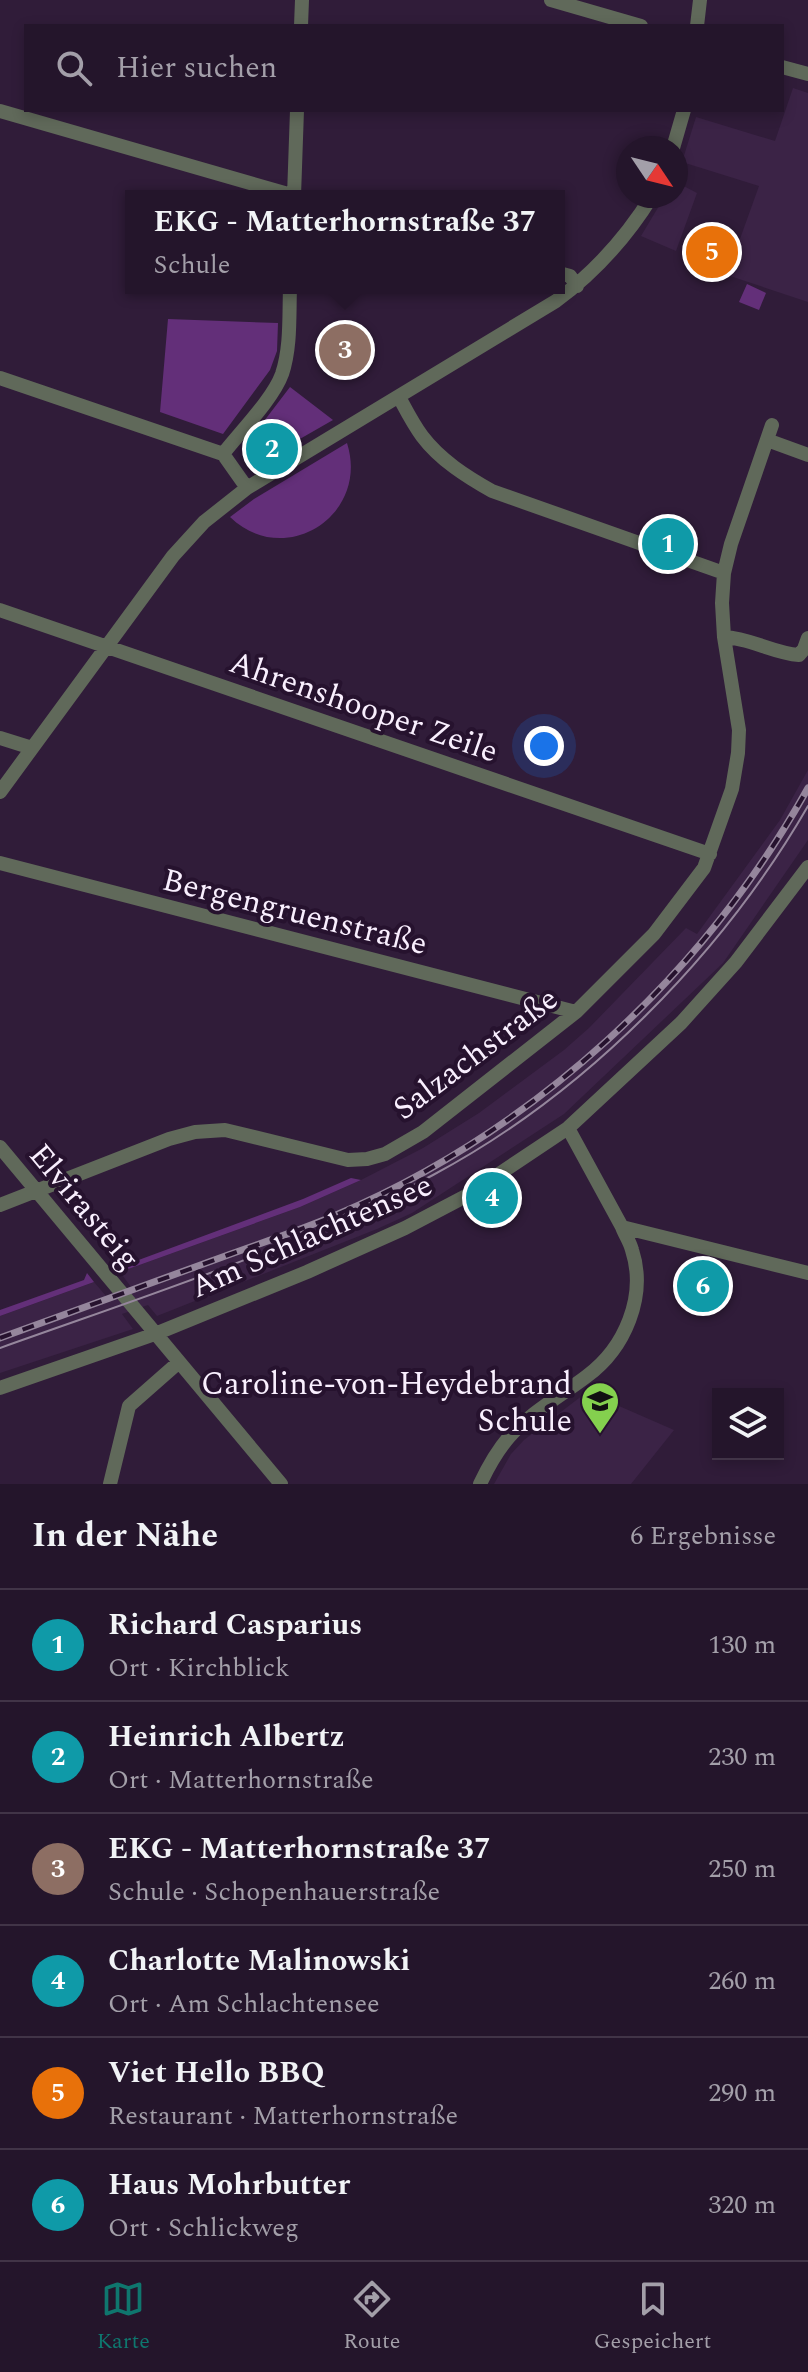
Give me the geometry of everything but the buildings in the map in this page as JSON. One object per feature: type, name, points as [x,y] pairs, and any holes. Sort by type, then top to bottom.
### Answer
[{"type":"street","points":[[301,24],[302,0]]},
{"type":"street","points":[[551,0],[634,24]]},
{"type":"street","points":[[697,24],[700,0]]},
{"type":"street","points":[[784,68],[808,74]]},
{"type":"street","points":[[0,111],[273,190]]},
{"type":"street","points":[[294,190],[297,112]]},
{"type":"street","points":[[676,136],[683,112]]},
{"type":"street","points":[[0,792],[182,545],[204,522],[247,488],[556,301],[577,286],[626,235],[644,208]]},
{"type":"street","points":[[565,275],[570,276],[577,286]]},
{"type":"street","points":[[223,454],[282,376],[288,347],[290,294]]},
{"type":"street","points":[[0,378],[223,454],[247,488]]},
{"type":"street","points":[[399,397],[432,447],[484,487],[724,573]]},
{"type":"street","name":"Salzachstraße","points":[[0,1205],[169,1139],[195,1132],[225,1130],[348,1160],[385,1154],[423,1132],[576,1012],[654,934],[704,868],[710,854],[732,789],[738,753],[739,730],[724,637],[722,603],[724,573],[731,544],[770,433],[808,455]]},
{"type":"street","name":"Ahrenshooper Zeile","points":[[0,610],[710,854]]},
{"type":"street","points":[[724,637],[799,655],[808,638]]},
{"type":"street","points":[[0,738],[32,748]]},
{"type":"street","name":"Bergengruenstraße","points":[[0,863],[576,1012]]},
{"type":"street","name":"Am Schlachtensee","points":[[0,1388],[155,1334],[307,1272],[405,1228],[466,1196],[568,1128],[681,1023],[736,962],[808,867]]},
{"type":"street","points":[[480,1484],[491,1460],[510,1435],[611,1355],[625,1332],[634,1305],[636,1274],[632,1250],[568,1128]]},
{"type":"street","name":"Elvirasteig","points":[[0,1147],[281,1484]]},
{"type":"street","points":[[622,1227],[808,1273]]},
{"type":"street","points":[[110,1484],[129,1406],[179,1362]]},
{"type":"shaded area","points":[[793,88],[808,93],[808,302],[727,275],[759,186],[688,164],[688,143],[696,117],[775,141]]},
{"type":"shaded area","points":[[688,188],[697,193],[676,251],[641,236],[658,208],[688,208]]},
{"type":"shaded area","points":[[747,284],[766,293],[759,310],[739,302]]},
{"type":"shaded area","points":[[168,319],[278,323],[277,351],[270,370],[223,434],[160,412]]},
{"type":"shaded area","points":[[290,387],[333,420],[251,467],[242,450]]},
{"type":"shaded area","points":[[347,443],[351,469],[346,492],[335,512],[318,527],[297,536],[275,538],[252,532],[230,517],[254,499]]},
{"type":"shaded area","points":[[808,770],[808,840],[723,963],[564,1114],[412,1213],[157,1316],[148,1305],[122,1314],[133,1329],[0,1373],[0,1316],[94,1282],[106,1296],[131,1287],[120,1272],[300,1207],[361,1180],[423,1148],[479,1113],[564,1050],[686,928],[697,934],[780,820]]},
{"type":"shaded area","points":[[351,1178],[361,1180],[300,1207],[120,1272],[117,1268],[303,1199]]},
{"type":"shaded area","points":[[87,1273],[94,1282],[0,1316],[0,1310],[84,1280]]},
{"type":"shaded area","name":"Caroline-von-Heydebrand Schule","points":[[587,1392],[674,1430],[631,1484],[494,1484],[511,1454],[524,1440]]},
{"type":"tram line","points":[[0,1348],[220,1269],[328,1226],[433,1175],[489,1142],[544,1104],[596,1062],[692,967],[773,861],[808,806]]},
{"type":"railway","points":[[0,1338],[336,1215],[409,1180],[479,1139],[545,1093],[607,1040],[665,984],[718,922],[766,857],[808,788]]},
{"type":"place","name":"Viet Hello BBQ","points":[[712,252]]},
{"type":"place","name":"EKG - Matterhornstraße 37","points":[[345,350]]},
{"type":"place","name":"Heinrich Albertz","points":[[272,449]]},
{"type":"place","name":"Richard Casparius","points":[[668,544]]},
{"type":"place","name":"Charlotte Malinowski","points":[[492,1198]]},
{"type":"place","name":"Haus Mohrbutter","points":[[703,1286]]},
{"type":"place","name":"Caroline-von-Heydebrand Schule","points":[[600,1435]]}]
